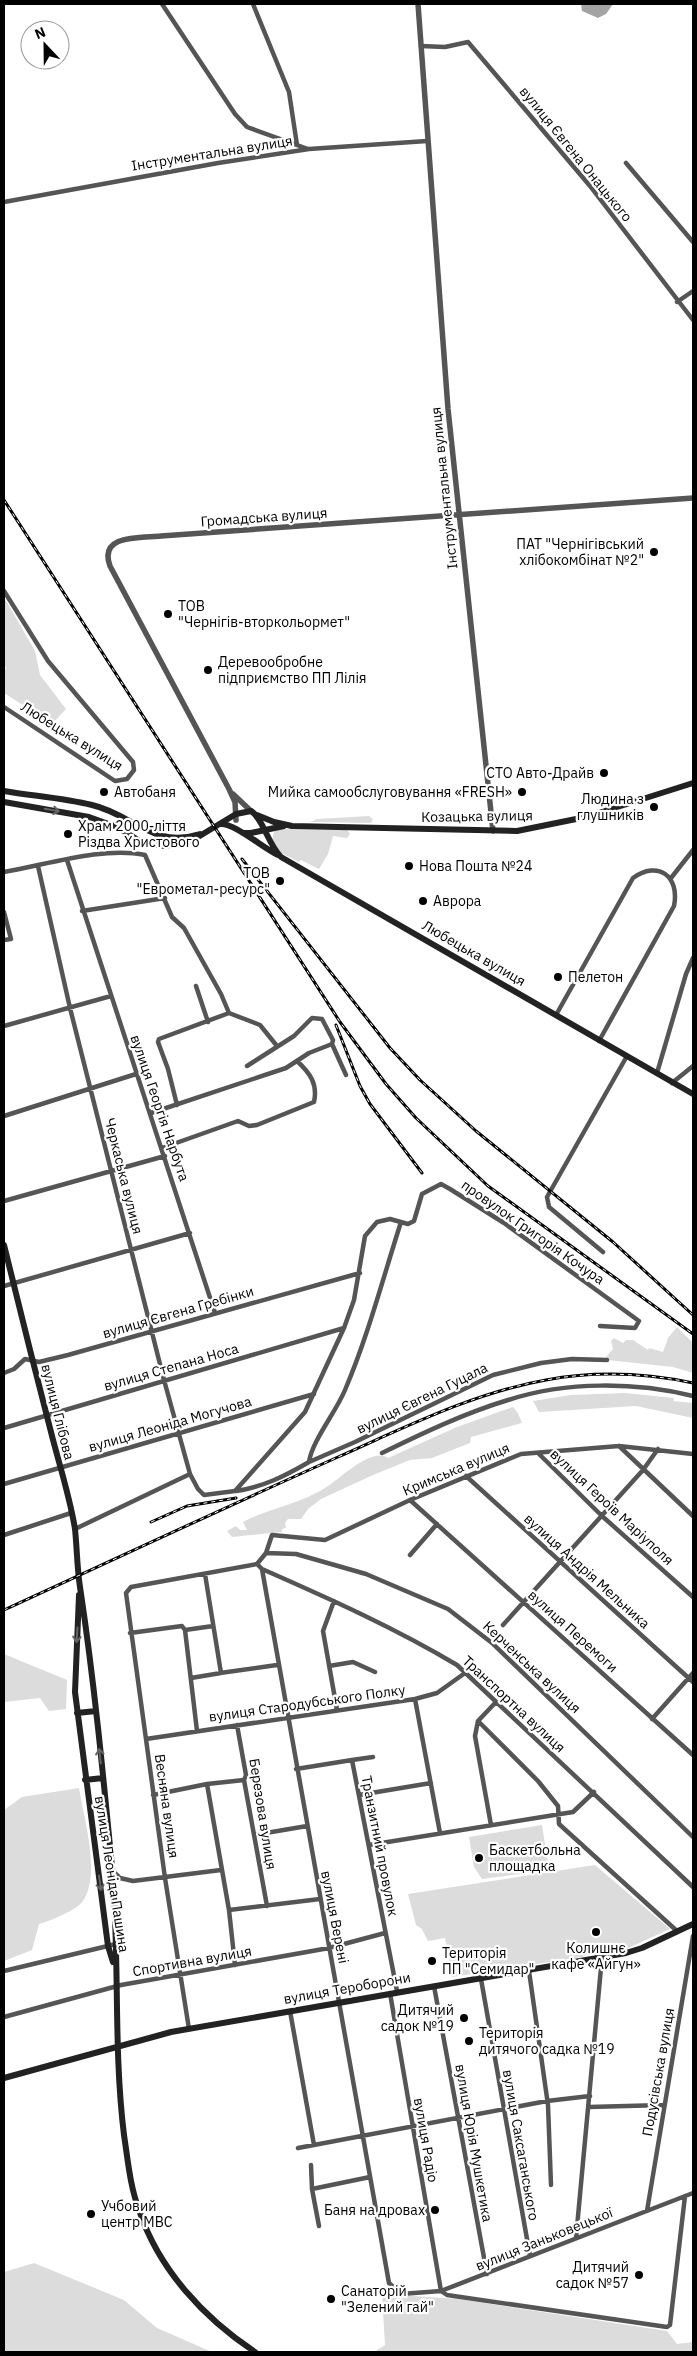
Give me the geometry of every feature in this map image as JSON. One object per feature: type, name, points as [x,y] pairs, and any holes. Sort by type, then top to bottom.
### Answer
[{"type":"main road","name":"Козацька вулиця","points":[[256,815],[288,825],[517,831],[554,825],[693,783]]},
{"type":"main road","points":[[4,792],[106,808],[148,832],[164,837],[190,836],[210,830]]},
{"type":"main road","points":[[4,802],[89,817],[117,827],[143,843],[151,845],[164,846],[185,843],[226,820],[238,816],[256,815],[259,826],[251,834]]},
{"type":"main road","name":"Любецька вулиця","points":[[256,815],[270,844],[281,857],[693,1094]]},
{"type":"main road","points":[[238,816],[239,830],[255,843],[281,857]]},
{"type":"main road","points":[[220,824],[228,824],[251,834],[288,825]]},
{"type":"main road","points":[[270,844],[270,835],[278,827]]},
{"type":"main road","name":"вулиця Глібова","points":[[4,1245],[75,1529],[80,1586]]},
{"type":"main road","name":"вулиця Леоніда Пашина","points":[[80,1586],[90,1650],[112,1870],[116,1944],[115,1966]]},
{"type":"main road","name":"вулиця Леоніда Пашина","points":[[80,1586],[75,1670],[77,1713],[108,1946],[115,1966]]},
{"type":"main road","points":[[77,1713],[96,1711]]},
{"type":"main road","points":[[86,1780],[102,1778]]},
{"type":"main road","name":"вулиця Тероборони","points":[[4,2078],[117,2046],[189,2029],[602,1957],[642,1948],[693,1925]]},
{"type":"main road","points":[[115,1966],[117,2046],[122,2116],[130,2178],[139,2210],[151,2239],[171,2272],[195,2304],[229,2334],[255,2352]]},
{"type":"street","points":[[162,4],[234,114],[247,127],[309,150]]},
{"type":"street","points":[[252,4],[289,92],[297,145]]},
{"type":"street","name":"Інструментальна вулиця","points":[[418,4],[439,301],[493,831]]},
{"type":"street","name":"вулиця Євгена Онацького","points":[[421,46],[445,47],[468,42],[590,186],[677,302],[693,320]]},
{"type":"street","name":"Інструментальна вулиця","points":[[4,202],[218,163],[309,150],[427,141]]},
{"type":"street","points":[[626,163],[693,242]]},
{"type":"street","points":[[677,302],[693,291]]},
{"type":"street","name":"Громадська вулиця","points":[[229,789],[110,566],[107,555],[112,545],[118,540],[693,498]]},
{"type":"street","name":"Любецька вулиця","points":[[4,591],[48,661],[133,762],[134,770],[127,779],[115,781],[4,707]]},
{"type":"street","points":[[229,789],[238,816]]},
{"type":"street","points":[[229,789],[256,815]]},
{"type":"street","points":[[226,820],[235,806]]},
{"type":"street","points":[[671,878],[693,850]]},
{"type":"street","points":[[4,872],[66,860],[124,853],[145,855],[166,898],[172,917],[184,928],[221,994],[229,1013]]},
{"type":"street","name":"вулиця Георгія Нарбута","points":[[66,860],[136,1074],[151,1113],[215,1313]]},
{"type":"street","name":"Черкаська вулиця","points":[[38,866],[70,1008],[113,1171],[130,1250],[190,1474],[198,1489],[204,1494],[235,1491]]},
{"type":"street","points":[[556,1015],[633,878],[643,872],[662,872],[671,878],[676,890],[674,906],[599,1041]]},
{"type":"street","points":[[82,911],[166,898]]},
{"type":"street","points":[[4,912],[11,939],[4,940]]},
{"type":"street","points":[[657,1073],[686,974],[693,958]]},
{"type":"street","points":[[196,986],[208,1022]]},
{"type":"street","points":[[4,1026],[111,996]]},
{"type":"street","points":[[177,1104],[168,1069],[158,1042],[159,1038],[229,1013],[260,1025],[277,1046]]},
{"type":"street","points":[[247,1066],[300,1032],[312,1018],[319,1017],[333,1040],[332,1044],[346,1075]]},
{"type":"street","points":[[151,1113],[286,1068],[309,1053],[332,1044]]},
{"type":"street","points":[[603,1252],[549,1207],[547,1197],[627,1056]]},
{"type":"street","points":[[162,1148],[238,1121],[249,1126],[257,1125],[314,1102],[312,1075],[297,1061]]},
{"type":"street","points":[[672,1082],[693,1066]]},
{"type":"street","points":[[4,1116],[136,1074]]},
{"type":"street","points":[[4,1201],[165,1156]]},
{"type":"street","name":"провулок Григорія Кочура","points":[[401,1222],[408,1224],[414,1221],[422,1194],[441,1184],[504,1223],[639,1322],[635,1328],[600,1326]]},
{"type":"street","points":[[390,1220],[401,1222],[353,1372],[336,1410],[311,1448],[309,1462],[281,1478],[254,1488],[235,1491],[306,1412],[344,1328],[354,1300],[366,1236],[377,1222],[390,1220]]},
{"type":"street","points":[[4,1286],[190,1233]]},
{"type":"street","name":"вулиця Євгена Гребінки","points":[[4,1372],[14,1369],[25,1360],[38,1362],[68,1356],[360,1273]]},
{"type":"street","name":"вулиця Степана Носа","points":[[4,1428],[344,1328]]},
{"type":"street","name":"вулиця Євгена Гуцала","points":[[309,1462],[355,1442],[493,1375],[542,1363],[572,1359],[608,1360]]},
{"type":"street","points":[[382,1453],[439,1426],[521,1396],[568,1388],[604,1386],[645,1387],[693,1396]]},
{"type":"street","name":"вулиця Леоніда Могучова","points":[[4,1484],[179,1435],[284,1401],[314,1394]]},
{"type":"street","points":[[619,1446],[693,1516]]},
{"type":"street","name":"Кримська вулиця","points":[[266,1553],[272,1534],[325,1540],[410,1500],[521,1454],[619,1446],[693,1454]]},
{"type":"street","points":[[503,1625],[643,1470],[658,1449]]},
{"type":"street","name":"вулиця Героїв Маріуполя","points":[[538,1453],[602,1516],[693,1597]]},
{"type":"street","points":[[75,1529],[190,1474]]},
{"type":"street","name":"вулиця Андрія Мельника","points":[[466,1476],[693,1682]]},
{"type":"street","name":"вулиця Перемоги","points":[[410,1500],[693,1755]]},
{"type":"street","points":[[4,1535],[71,1513]]},
{"type":"street","points":[[410,1555],[437,1524]]},
{"type":"street","points":[[219,1673],[221,1673],[205,1574],[256,1564],[266,1553]]},
{"type":"street","name":"Керченська вулиця","points":[[266,1553],[296,1554],[366,1574],[448,1609],[506,1655],[693,1837]]},
{"type":"street","name":"Транспортна вулиця","points":[[256,1564],[262,1569],[334,1601],[457,1664],[693,1887]]},
{"type":"street","name":"вулиця Верені","points":[[262,1569],[277,1664],[340,2002],[389,2283],[401,2294]]},
{"type":"street","name":"Весняна вулиця","points":[[189,2029],[153,1795],[126,1593],[131,1587],[205,1574]]},
{"type":"street","points":[[334,1601],[323,1631],[337,1710]]},
{"type":"street","points":[[130,1633],[182,1626],[186,1630],[197,1731]]},
{"type":"street","points":[[186,1630],[213,1626]]},
{"type":"street","points":[[329,1666],[353,1662],[376,1672]]},
{"type":"street","points":[[191,1678],[277,1664]]},
{"type":"street","name":"вулиця Стародубського Полку","points":[[146,1739],[415,1699],[437,1693],[465,1672]]},
{"type":"street","points":[[652,1719],[693,1673]]},
{"type":"street","points":[[415,1699],[440,1833]]},
{"type":"street","points":[[491,1825],[475,1736],[478,1721],[496,1702]]},
{"type":"street","points":[[478,1721],[538,1781],[558,1806],[559,1824],[677,1931]]},
{"type":"street","name":"Березова вулиця","points":[[237,1725],[246,1775],[244,1780],[267,1906]]},
{"type":"street","points":[[352,1760],[373,1757]]},
{"type":"street","name":"Транзитний провулок","points":[[296,1768],[352,1760],[385,1933],[393,1992]]},
{"type":"street","points":[[153,1795],[207,1784],[244,1780]]},
{"type":"street","points":[[359,1795],[431,1783]]},
{"type":"street","points":[[207,1784],[229,1910],[235,1965]]},
{"type":"street","points":[[369,1845],[558,1815],[579,1808],[594,1792]]},
{"type":"street","points":[[254,1836],[306,1826]]},
{"type":"street","points":[[112,1870],[120,1878],[133,1881],[222,1870]]},
{"type":"street","points":[[229,1910],[320,1899]]},
{"type":"street","name":"Спортивна вулиця","points":[[4,2017],[116,1986],[329,1948],[385,1933]]},
{"type":"street","name":"Подусівська вулиця","points":[[647,2211],[693,1936]]},
{"type":"street","points":[[4,1971],[116,1944]]},
{"type":"street","points":[[576,2238],[602,1957]]},
{"type":"street","points":[[529,1971],[547,2101],[551,2185]]},
{"type":"street","name":"вулиця Саксаганського","points":[[481,1979],[530,2256]]},
{"type":"street","name":"вулиця Юрія Мушкетика","points":[[434,1986],[487,2274]]},
{"type":"street","name":"вулиця Радіо","points":[[393,1992],[412,2126],[441,2290]]},
{"type":"street","points":[[290,2011],[314,2144]]},
{"type":"street","points":[[298,2148],[547,2101],[590,2096]]},
{"type":"street","points":[[589,2107],[664,2105]]},
{"type":"street","points":[[311,2165],[312,2189],[319,2226]]},
{"type":"street","points":[[312,2189],[370,2177]]},
{"type":"street","name":"вулиця Заньковецької","points":[[401,2294],[441,2290],[487,2274],[693,2193]]},
{"type":"street","points":[[441,2290],[447,2295],[667,2327],[670,2325],[686,2196]]},
{"type":"shaded area","points":[[581,4],[613,4],[606,14],[598,18],[582,11]]},
{"type":"shaded area","points":[[4,597],[35,651],[40,675],[66,709],[52,724],[4,693],[4,672],[6,668],[4,663]]},
{"type":"shaded area","points":[[369,816],[373,819],[371,823],[310,822],[317,819]]},
{"type":"shaded area","points":[[279,829],[347,830],[350,834],[347,838],[333,836],[328,854],[319,869],[281,853],[272,840],[274,832]]},
{"type":"shaded area","points":[[677,1327],[693,1343],[693,1373],[673,1367],[607,1360],[606,1357],[613,1349],[611,1341],[614,1338],[623,1343],[626,1340],[633,1340],[648,1350],[649,1348],[663,1352],[668,1338]]},
{"type":"shaded area","points":[[625,1393],[674,1398],[673,1401],[693,1403],[693,1418],[636,1406],[539,1412],[533,1401],[571,1395]]},
{"type":"shaded area","points":[[513,1407],[522,1423],[471,1437],[470,1443],[432,1458],[410,1460],[373,1475],[321,1499],[308,1509],[301,1519],[288,1519],[285,1523],[286,1528],[282,1529],[282,1532],[232,1537],[227,1531],[236,1526],[240,1530],[247,1530],[243,1522],[322,1490],[351,1468],[367,1459],[375,1456],[388,1458],[457,1427]]},
{"type":"shaded area","points":[[4,1654],[67,1680],[66,1709],[49,1711],[40,1698],[4,1702]]},
{"type":"shaded area","points":[[79,1788],[90,1846],[91,1876],[88,1890],[83,1901],[75,1908],[39,1924],[32,1950],[4,1961],[4,1810],[22,1797]]},
{"type":"shaded area","points":[[542,1825],[549,1870],[482,1879],[474,1867],[469,1837]]},
{"type":"shaded area","points":[[595,1865],[670,1929],[624,1950],[614,1947],[599,1949],[582,1957],[452,1977],[445,1938],[428,1941],[422,1929],[416,1925],[408,1894]]},
{"type":"shaded area","points":[[34,2263],[124,2300],[157,2328],[212,2352],[4,2352],[4,2272]]},
{"type":"shaded area","points":[[382,2294],[458,2299],[667,2331],[677,2344],[693,2342],[693,2352],[374,2352],[385,2345]]},
{"type":"railway","points":[[4,500],[340,1022],[386,1084],[416,1118],[488,1186],[693,1334]]},
{"type":"railway","points":[[242,859],[390,1048],[420,1080],[476,1131],[613,1242],[693,1315]]},
{"type":"railway","points":[[336,1025],[360,1086],[370,1104],[422,1173]]},
{"type":"railway","points":[[4,1610],[389,1434],[440,1412],[492,1393],[546,1380],[601,1374],[638,1375],[693,1383]]},
{"type":"railway","points":[[151,1522],[187,1506],[236,1498]]},
{"type":"place","name":"ПАТ \"Чернігівський хлібокомбінат №2\"","points":[[654,552]]},
{"type":"place","name":"ТОВ \"Чернігів-вторкольормет\"","points":[[168,614]]},
{"type":"place","name":"Деревообробне підприємство ПП Лілія","points":[[208,670]]},
{"type":"place","name":"СТО Авто-Драйв","points":[[604,773]]},
{"type":"place","name":"Автобаня","points":[[104,792]]},
{"type":"place","name":"Мийка самообслуговування «FRESH»","points":[[522,792]]},
{"type":"place","name":"Людина з глушників","points":[[654,807]]},
{"type":"place","name":"Храм 2000-ліття Різдва Христового","points":[[68,834]]},
{"type":"place","name":"Нова Пошта №24","points":[[409,866]]},
{"type":"place","name":"ТОВ \"Еврометал-ресурс\"","points":[[280,881]]},
{"type":"place","name":"Аврора","points":[[423,901]]},
{"type":"place","name":"Пелетон","points":[[558,977]]},
{"type":"place","name":"Баскетбольна площадка","points":[[479,1858]]},
{"type":"place","name":"Колишнє кафе «Айгун»","points":[[596,1932]]},
{"type":"place","name":"Територія ПП \"Семидар\"","points":[[432,1961]]},
{"type":"place","name":"Дитячий садок №19","points":[[464,2018]]},
{"type":"place","name":"Територія дитячого садка №19","points":[[469,2041]]},
{"type":"place","name":"Баня на дровах","points":[[435,2210]]},
{"type":"place","name":"Учбовий центр МВС","points":[[91,2214]]},
{"type":"place","name":"Дитячий садок №57","points":[[639,2275]]},
{"type":"place","name":"Санаторій \"Зелений гай\"","points":[[331,2299]]}]
